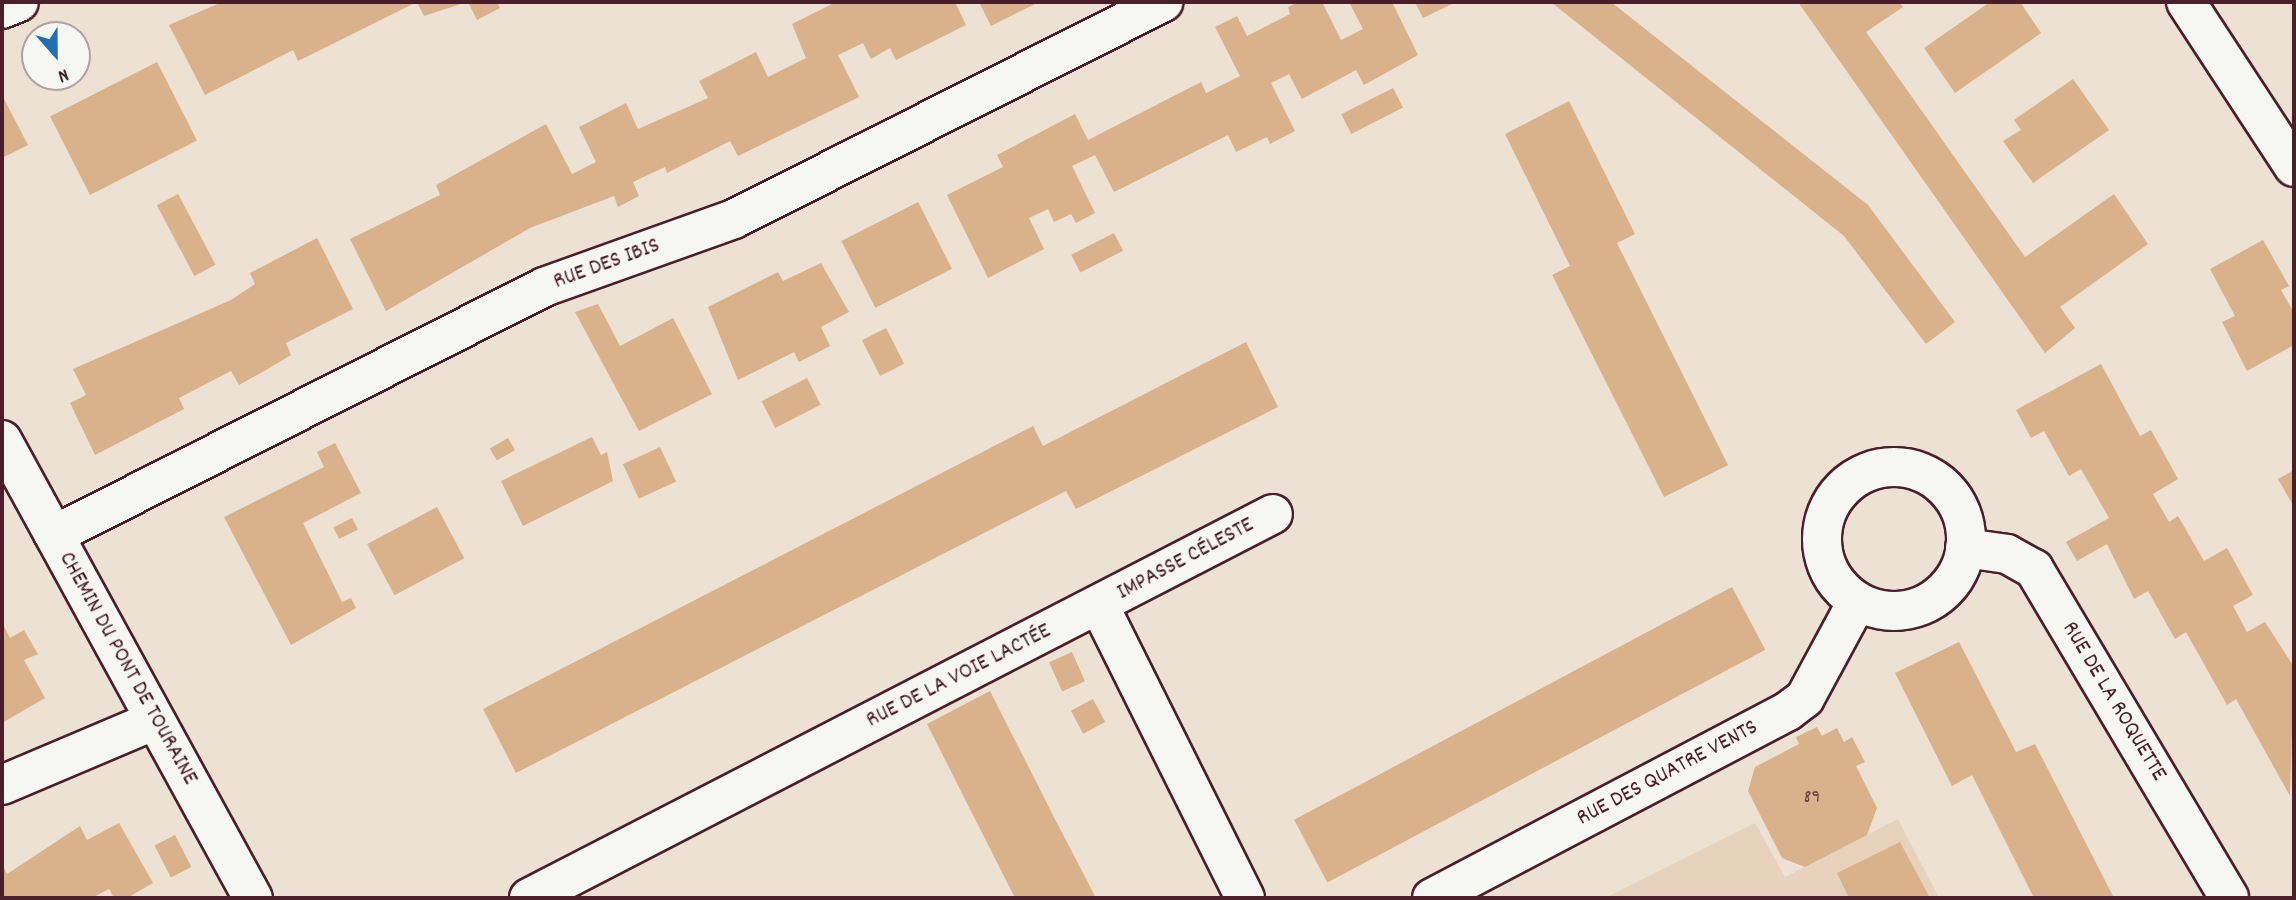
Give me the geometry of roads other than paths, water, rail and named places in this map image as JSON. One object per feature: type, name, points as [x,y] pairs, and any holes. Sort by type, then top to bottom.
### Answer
[{"type":"street","points":[[2,9],[19,2]]},
{"type":"street","name":"RUE DES IBIS","points":[[54,535],[544,287],[734,219],[1163,2]]},
{"type":"street","points":[[2186,2],[2294,167]]},
{"type":"street","name":"CHEMIN DU PONT DE TOURAINE","points":[[2,440],[253,898]]},
{"type":"street","points":[[1915,470],[1946,489],[1959,507],[1965,548],[1960,567],[1934,598],[1896,611],[1857,602],[1829,570],[1822,529],[1837,494],[1868,471],[1915,470]]},
{"type":"street","name":"IMPASSE CÉLESTE","points":[[1100,605],[1273,514]]},
{"type":"street","name":"RUE DE LA ROQUETTE","points":[[1965,548],[2007,554],[2034,569],[2229,898]]},
{"type":"street","name":"RUE DES QUATRE VENTS","points":[[1432,898],[1788,710],[1805,698],[1857,602]]},
{"type":"street","points":[[1100,605],[1245,898]]},
{"type":"street","name":"RUE DE LA VOIE LACTÉE","points":[[529,898],[1100,605]]},
{"type":"street","points":[[2,785],[155,720]]}]
